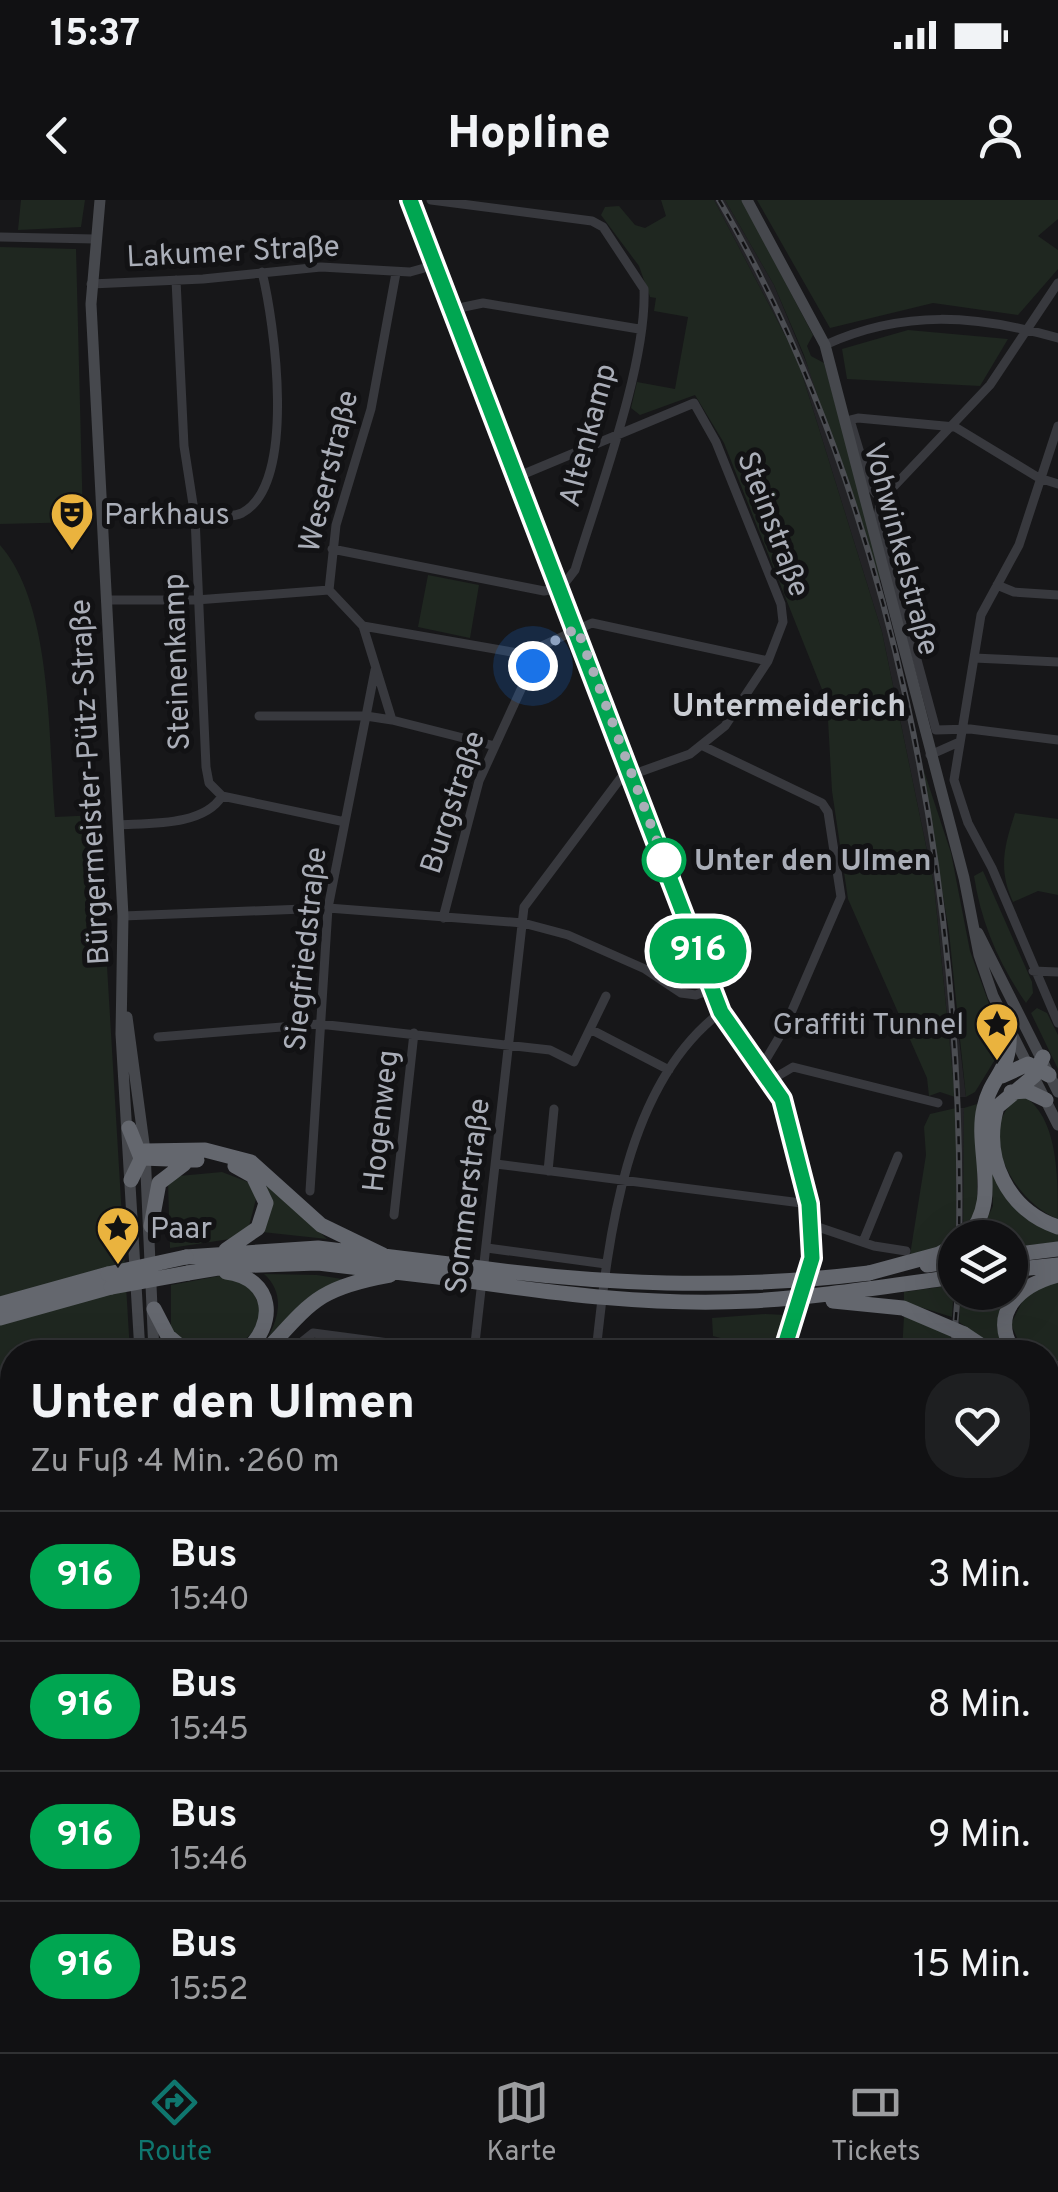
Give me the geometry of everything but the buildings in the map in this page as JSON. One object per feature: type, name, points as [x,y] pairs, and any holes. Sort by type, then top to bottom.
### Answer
[{"type":"highway","points":[[976,1220],[984,1205],[982,1114],[1010,1053],[1009,1027]]},
{"type":"highway","points":[[1002,1076],[1039,1068]]},
{"type":"highway","points":[[1039,1068],[997,1107],[993,1130],[1006,1190],[1028,1215],[1058,1227]]},
{"type":"highway","points":[[1011,1092],[1052,1096]]},
{"type":"highway","points":[[128,1128],[144,1156]]},
{"type":"highway","points":[[144,1156],[205,1150],[251,1162],[321,1225],[384,1255]]},
{"type":"highway","points":[[0,1318],[187,1265],[222,1252],[258,1228],[266,1203],[263,1192],[242,1169],[144,1156]]},
{"type":"highway","points":[[131,1180],[144,1156]]},
{"type":"highway","points":[[151,1226],[159,1183],[169,1172],[194,1160]]},
{"type":"highway","points":[[222,1252],[318,1248],[384,1255],[464,1273],[633,1300],[800,1298],[904,1308],[973,1340]]},
{"type":"highway","points":[[1028,1253],[1058,1250]]},
{"type":"highway","points":[[869,1273],[938,1254]]},
{"type":"highway","points":[[212,1271],[230,1266],[318,1263],[404,1272],[692,1287],[938,1263]]},
{"type":"highway","points":[[0,1304],[187,1265],[241,1275],[265,1297],[268,1322],[257,1340]]},
{"type":"highway","points":[[1028,1268],[1058,1265]]},
{"type":"highway","points":[[274,1340],[286,1324],[318,1297],[348,1284],[404,1272]]},
{"type":"highway","points":[[1007,1340],[1004,1318],[1012,1300],[1038,1281],[1058,1276]]},
{"type":"highway","points":[[800,1298],[938,1279]]},
{"type":"highway","points":[[154,1308],[173,1340]]},
{"type":"main road","name":"Bürgermeister-Pütz-Straße","points":[[100,200],[92,284],[124,916],[128,1128],[139,1340]]},
{"type":"main road","points":[[410,200],[519,476],[721,1012],[771,1080],[792,1128],[812,1224],[806,1290],[787,1340]]},
{"type":"main road","name":"Vohwinkelstraße","points":[[747,200],[825,344],[993,996],[1009,1027],[1039,1068]]},
{"type":"main road","name":"Vohwinkelstraße","points":[[973,926],[1052,1096],[1058,1124]]},
{"type":"main road","name":"Bürgermeister-Pütz-Straße","points":[[124,1003],[151,1226],[154,1340]]},
{"type":"street","name":"Altenkamp","points":[[431,200],[598,222],[644,289],[616,435],[575,570],[561,588]]},
{"type":"street","points":[[0,237],[95,239]]},
{"type":"street","name":"Lakumer Straße","points":[[92,284],[321,268],[396,273],[436,264]]},
{"type":"street","points":[[195,517],[241,513],[254,502],[264,479],[280,391],[277,338],[262,272]]},
{"type":"street","name":"Weserstraße","points":[[392,720],[363,626],[329,590],[332,549],[371,408],[396,273]]},
{"type":"street","name":"Steinenkamp","points":[[176,280],[184,446],[195,517],[206,767],[209,783],[222,796]]},
{"type":"street","points":[[1058,282],[1028,329],[954,427],[880,500],[878,516],[936,730],[1058,740]]},
{"type":"street","points":[[454,309],[483,303],[638,329]]},
{"type":"street","points":[[825,344],[925,316],[1028,329],[1058,338]]},
{"type":"street","name":"Steinstraße","points":[[616,435],[694,403],[716,442],[781,604],[782,622],[768,661],[738,710],[703,746],[632,774]]},
{"type":"street","points":[[880,500],[870,486],[850,420],[924,421],[954,427],[1039,478],[1058,484]]},
{"type":"street","points":[[1058,426],[1019,545],[981,615],[958,743],[957,794],[1058,1023]]},
{"type":"street","points":[[519,476],[616,435]]},
{"type":"street","points":[[332,549],[544,590],[561,588]]},
{"type":"street","points":[[998,585],[1014,592],[1058,595]]},
{"type":"street","points":[[106,600],[196,600],[329,590]]},
{"type":"street","points":[[363,626],[524,654],[592,622],[768,661]]},
{"type":"street","name":"Burgstraße","points":[[443,918],[478,781],[539,650]]},
{"type":"street","points":[[974,658],[1058,662]]},
{"type":"street","name":"Weserstraße","points":[[366,716],[376,668]]},
{"type":"street","points":[[259,716],[366,716],[495,746]]},
{"type":"street","name":"Siegfriedstraße","points":[[310,1191],[328,908],[366,716]]},
{"type":"street","points":[[930,755],[958,743]]},
{"type":"street","points":[[703,746],[822,803],[828,812],[840,896],[784,1030],[762,1066]]},
{"type":"street","name":"Sommerstraße","points":[[476,1340],[522,923],[530,894],[620,780],[632,774]]},
{"type":"street","points":[[118,824],[166,822],[200,814],[214,808],[222,796],[345,822]]},
{"type":"street","points":[[124,916],[328,908],[522,923],[583,942],[645,970],[681,993],[696,995],[712,989]]},
{"type":"street","points":[[1033,971],[1058,972]]},
{"type":"street","points":[[158,1037],[319,1024],[550,1050],[574,1062],[606,996]]},
{"type":"street","points":[[597,1340],[606,1264],[623,1180],[668,1070],[698,1029],[721,1012]]},
{"type":"street","points":[[590,1029],[668,1070]]},
{"type":"street","name":"Hogenweg","points":[[394,1215],[414,1032]]},
{"type":"street","points":[[771,1080],[792,1067],[938,1103]]},
{"type":"street","points":[[548,1171],[554,1108]]},
{"type":"street","points":[[863,1242],[898,1156]]},
{"type":"street","points":[[496,1164],[809,1204]]},
{"type":"street","points":[[812,1224],[906,1252]]},
{"type":"street","points":[[487,1248],[606,1264]]},
{"type":"street","points":[[305,1340],[312,1332],[370,1340]]},
{"type":"shaded area","points":[[21,200],[85,200],[81,227],[18,230]]},
{"type":"shaded area","points":[[661,200],[714,200],[797,358],[882,632],[934,885],[955,1097],[940,1092],[929,1096],[927,1078],[848,899],[832,791],[827,702],[724,443],[695,395],[640,415],[631,408],[637,382],[675,389],[688,317],[654,311],[656,298],[650,297],[639,266],[601,215],[605,207],[619,206],[635,225],[645,228],[666,216]]},
{"type":"shaded area","points":[[714,200],[725,200],[774,285],[821,398],[886,604],[934,831],[966,1097],[955,1097],[934,885],[882,632],[797,358]]},
{"type":"shaded area","points":[[725,200],[742,200],[813,335],[807,346],[811,356],[824,363],[883,579],[879,580],[804,355],[774,285]]},
{"type":"shaded area","points":[[757,200],[1058,200],[1058,219],[1038,236],[1058,250],[1058,269],[1018,315],[933,303],[830,328]]},
{"type":"shaded area","points":[[0,247],[76,249],[83,522],[0,524]]},
{"type":"shaded area","points":[[908,330],[1008,339],[980,386],[847,379],[842,349]]},
{"type":"shaded area","points":[[0,545],[17,571],[39,637],[55,817],[98,815],[129,1340],[0,1340]]},
{"type":"shaded area","points":[[428,575],[479,585],[470,638],[418,627]]},
{"type":"shaded area","points":[[921,762],[951,853],[970,951],[1004,1045],[975,1092],[966,1097],[949,932]]},
{"type":"shaded area","points":[[1015,813],[1058,819],[1058,895],[1038,891],[1013,902],[1005,879],[1004,858]]},
{"type":"shaded area","points":[[983,871],[1032,982],[1033,993],[1026,1003],[986,927],[974,876]]},
{"type":"shaded area","points":[[1037,1008],[1047,1013],[1058,1035],[1058,1069],[1031,1013]]},
{"type":"shaded area","points":[[1022,1095],[1043,1117],[1054,1148],[1058,1219],[1026,1197],[1004,1162],[1000,1125],[1007,1109]]},
{"type":"shaded area","points":[[977,1104],[977,1209],[971,1220],[963,1220],[964,1108]]},
{"type":"shaded area","points":[[956,1108],[964,1108],[963,1220],[956,1220]]},
{"type":"shaded area","points":[[956,1108],[956,1220],[938,1220],[938,1247],[910,1255],[926,1155],[924,1127],[930,1114]]},
{"type":"shaded area","points":[[991,1160],[998,1181],[1058,1232],[1058,1242],[1028,1245],[1028,1220],[986,1220],[993,1206]]},
{"type":"shaded area","points":[[222,1172],[248,1182],[257,1195],[248,1230],[230,1239],[170,1248],[168,1182],[179,1176]]},
{"type":"shaded area","points":[[261,1176],[327,1239],[262,1232],[270,1202]]},
{"type":"shaded area","points":[[264,1274],[342,1279],[306,1299],[268,1337],[278,1303]]},
{"type":"shaded area","points":[[219,1276],[249,1282],[264,1317],[244,1340],[182,1340],[171,1331],[171,1285]]},
{"type":"shaded area","points":[[1058,1281],[1058,1340],[1018,1340],[1011,1324],[1018,1310],[1028,1310],[1028,1293]]},
{"type":"shaded area","points":[[938,1287],[938,1310],[952,1310],[952,1317],[904,1302],[904,1292]]},
{"type":"shaded area","points":[[960,1310],[1010,1310],[1009,1340],[984,1340],[959,1322]]},
{"type":"shaded area","points":[[786,1315],[777,1340],[728,1340],[713,1336],[712,1318]]},
{"type":"shaded area","points":[[904,1316],[951,1334],[950,1340],[903,1340]]},
{"type":"railway","points":[[719,200],[780,316],[831,440],[873,569],[907,702],[932,837],[949,973],[958,1107],[959,1220]]},
{"type":"railway","points":[[954,1340],[956,1310]]},
{"type":"bus line","name":"916","points":[[410,200],[519,476],[721,1012],[771,1080],[792,1128],[812,1224],[812,1258],[806,1290],[788,1340]]},
{"type":"place","name":"Parkhaus","points":[[72,552]]},
{"type":"place","name":"Unter den Ulmen","points":[[664,860]]},
{"type":"place","name":"Graffiti Tunnel","points":[[997,1062]]},
{"type":"place","name":"Paar","points":[[118,1266]]},
{"type":"district","name":"Untermeiderich","points":[[789,705]]},
{"type":"route","points":[[533,666],[539,650],[577,628],[664,860]]}]
